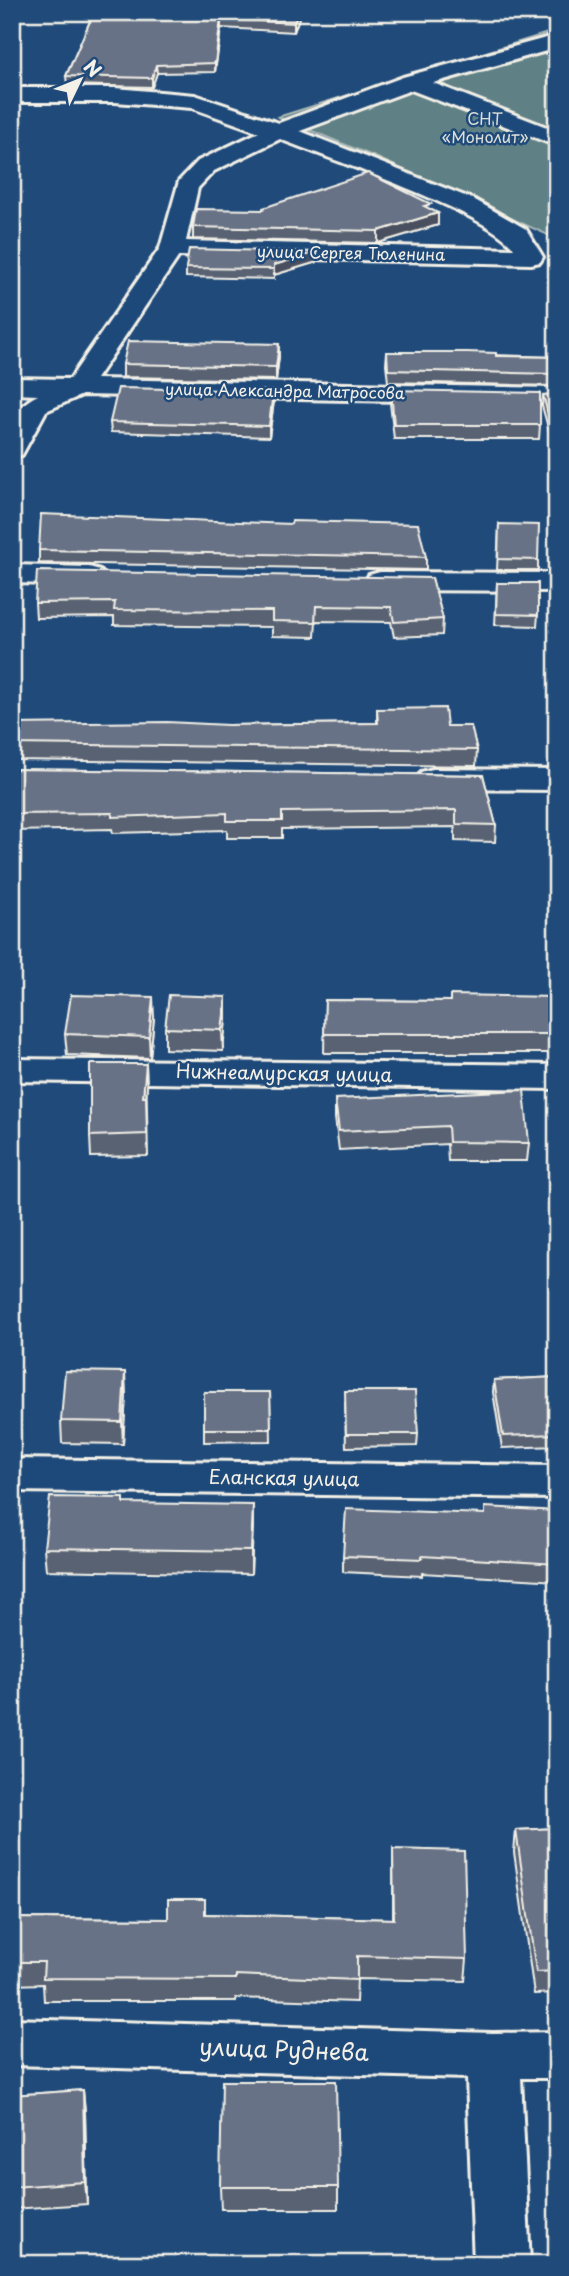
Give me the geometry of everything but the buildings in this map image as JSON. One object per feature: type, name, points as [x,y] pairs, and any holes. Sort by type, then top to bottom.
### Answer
[{"type":"street","points":[[12,449],[36,406],[78,387],[172,248],[187,186],[206,166],[279,131],[411,82],[557,41]]},
{"type":"street","points":[[523,50],[557,63]]},
{"type":"street","points":[[411,82],[557,139]]},
{"type":"street","points":[[12,95],[114,94],[195,102],[279,131]]},
{"type":"street","name":"улица Сергея Тюленина","points":[[172,248],[531,257],[517,234],[467,205],[279,131]]},
{"type":"street","name":"улица Александра Матросова","points":[[12,386],[557,396]]},
{"type":"street","points":[[12,574],[121,577]]},
{"type":"street","points":[[352,581],[557,582]]},
{"type":"street","points":[[404,778],[557,780]]},
{"type":"street","name":"Нижнеамурская улица","points":[[12,1070],[557,1077]]},
{"type":"street","name":"Еланская улица","points":[[12,1475],[557,1482]]},
{"type":"street","name":"улица Руднева","points":[[12,2042],[494,2056],[557,2055]]},
{"type":"street","points":[[494,2056],[502,2264]]},
{"type":"green space","name":"СНТ «Монолит»","points":[[557,30],[557,239],[375,157],[278,117]]}]
